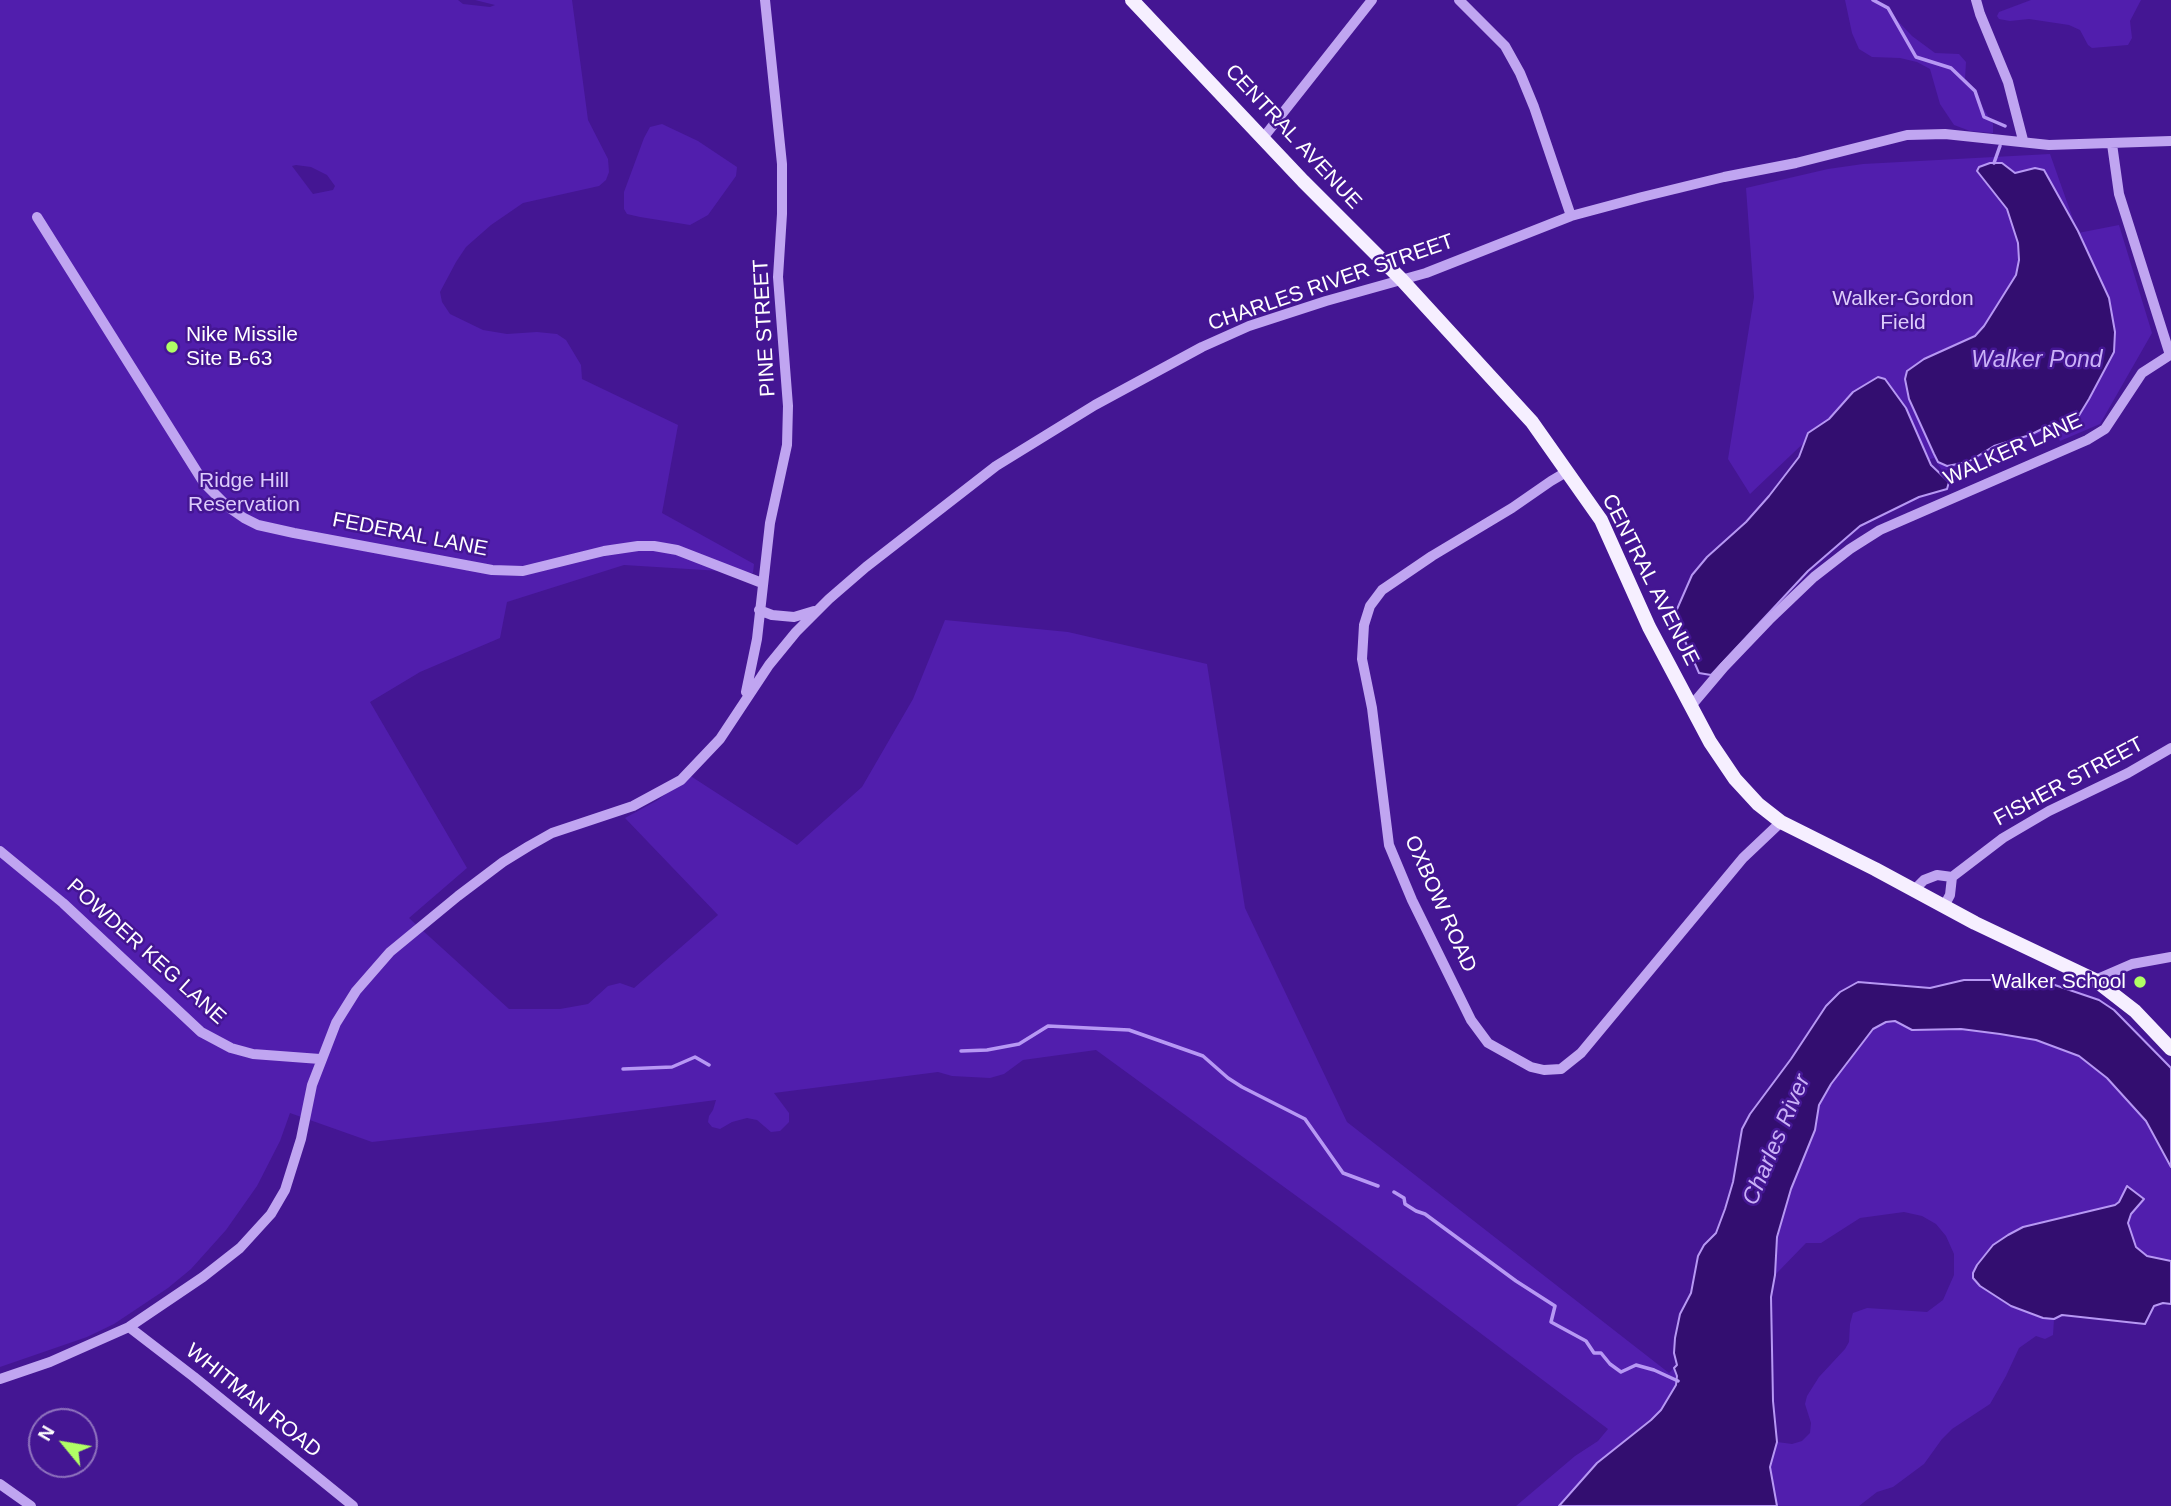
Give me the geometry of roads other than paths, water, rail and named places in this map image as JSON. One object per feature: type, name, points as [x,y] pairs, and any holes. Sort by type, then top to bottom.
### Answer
[{"type":"main road","name":"CENTRAL AVENUE","points":[[1132,0],[1401,279],[1532,422],[1601,520],[1649,627],[1710,743],[1735,779],[1758,804],[1780,822],[2095,980],[2135,1011],[2171,1049]]},
{"type":"street","name":"PINE STREET","points":[[743,703],[753,669],[772,515],[787,446],[788,406],[778,277],[782,164],[765,0]]},
{"type":"street","points":[[1263,138],[1372,0]]},
{"type":"street","points":[[1459,0],[1504,46],[1520,73],[1572,216]]},
{"type":"street","points":[[1976,0],[2008,82],[2023,140]]},
{"type":"street","name":"CHARLES RIVER STREET","points":[[0,1379],[50,1362],[129,1327],[240,1248],[271,1214],[285,1190],[296,1157],[320,1059],[336,1023],[356,991],[390,952],[458,896],[529,846],[552,833],[633,806],[681,780],[720,740],[769,665],[817,610],[866,567],[996,466],[1095,405],[1210,343],[1249,326],[1426,273],[1572,216],[1683,187],[1796,163],[1907,135],[1945,134],[2023,140],[2049,145],[2171,141]]},
{"type":"street","name":"WALKER LANE","points":[[1690,706],[1769,620],[1814,577],[1850,550],[1880,530],[2087,440],[2105,429],[2141,373],[2171,356],[2119,194],[2112,144]]},
{"type":"street","name":"FEDERAL LANE","points":[[37,217],[204,484],[244,519],[294,533],[492,570],[523,571],[604,551],[654,546],[677,550],[762,583]]},
{"type":"street","name":"OXBOW ROAD","points":[[1568,471],[1382,590],[1370,606],[1364,625],[1362,659],[1372,708],[1389,845],[1412,900],[1471,1020],[1488,1043],[1531,1067],[1544,1070],[1561,1069],[1581,1053],[1743,859],[1780,822]]},
{"type":"street","points":[[759,610],[794,617],[817,610]]},
{"type":"street","name":"FISHER STREET","points":[[1913,891],[1924,880],[1937,875],[1952,877],[2026,824],[2080,794],[2128,773],[2171,748]]},
{"type":"street","name":"POWDER KEG LANE","points":[[0,851],[63,903],[208,1037],[231,1048],[253,1054],[320,1059]]},
{"type":"street","points":[[1944,906],[1950,895],[1952,877]]},
{"type":"street","points":[[2095,980],[2132,964],[2171,957]]},
{"type":"street","name":"WHITMAN ROAD","points":[[129,1327],[353,1506]]},
{"type":"street","points":[[0,1484],[31,1506]]},
{"type":"water","name":"Walker Pond","points":[[2002,163],[2015,173],[2035,168],[2044,170],[2078,231],[2109,298],[2115,332],[2114,352],[2075,422],[2048,426],[2030,435],[1994,446],[1968,462],[1947,466],[1938,462],[1934,454],[1909,399],[1905,379],[1907,371],[1924,359],[1975,336],[2016,275],[2018,243],[2007,209],[1977,171],[1979,167]]},
{"type":"water","points":[[1878,377],[1885,379],[1906,408],[1931,465],[1949,482],[1947,489],[1919,497],[1860,526],[1808,571],[1711,675],[1699,673],[1674,616],[1692,575],[1769,496],[1799,457],[1808,433],[1829,419],[1853,392]]},
{"type":"water","name":"Charles River","points":[[1964,980],[2040,980],[2099,1000],[2114,1010],[2171,1068],[2171,1167],[2146,1121],[2107,1078],[2079,1056],[2036,1040],[2000,1034],[1961,1029],[1912,1030],[1895,1021],[1886,1022],[1873,1029],[1831,1084],[1819,1105],[1815,1130],[1791,1189],[1777,1237],[1771,1297],[1773,1401],[1777,1442],[1770,1467],[1777,1506],[1559,1506],[1597,1463],[1661,1410],[1676,1385],[1674,1368],[1677,1365],[1674,1353],[1680,1314],[1691,1293],[1698,1256],[1716,1233],[1725,1209],[1733,1182],[1742,1129],[1826,1006],[1840,992],[1858,982],[1930,988]]},
{"type":"water","points":[[2127,1186],[2144,1199],[2131,1214],[2128,1223],[2136,1247],[2147,1256],[2171,1261],[2171,1304],[2154,1306],[2145,1324],[2062,1315],[2054,1319],[2043,1318],[2011,1306],[1980,1286],[1973,1278],[1977,1265],[1993,1245],[2008,1235],[2023,1227],[2115,1205]]},
{"type":"waterway","points":[[1873,0],[1888,8],[1916,57],[1951,68],[1975,91],[1984,117],[2005,126]]},
{"type":"waterway","points":[[1994,163],[2000,146]]},
{"type":"waterway","points":[[961,1051],[987,1050],[1019,1044],[1048,1026],[1129,1030],[1203,1056],[1242,1087],[1305,1119],[1343,1173],[1378,1186]]},
{"type":"waterway","points":[[623,1069],[672,1067],[695,1057],[709,1065]]},
{"type":"waterway","points":[[1394,1192],[1404,1198],[1405,1204],[1425,1214],[1516,1281],[1555,1306],[1551,1322],[1586,1341],[1594,1353],[1601,1353],[1621,1372],[1636,1365],[1678,1381]]},
{"type":"place","name":"Nike Missile Site B-63","points":[[172,347]]},
{"type":"place","name":"Walker School","points":[[2140,982]]},
{"type":"park label","name":"Walker-Gordon Field","points":[[1903,311]]},
{"type":"park label","name":"Ridge Hill Reservation","points":[[244,493]]}]
